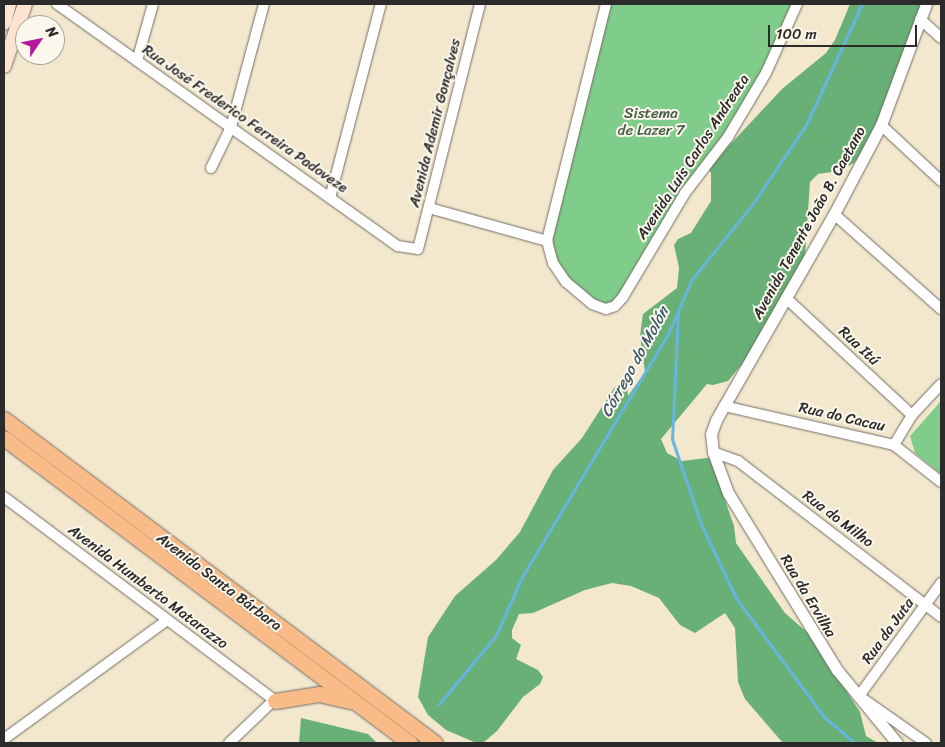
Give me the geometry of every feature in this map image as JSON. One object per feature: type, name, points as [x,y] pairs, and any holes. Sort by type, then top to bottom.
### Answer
[{"type":"main road","points":[[4,23],[9,4]]},
{"type":"main road","points":[[4,66],[25,4]]},
{"type":"main road","name":"Avenida Santa Bárbara","points":[[4,419],[435,743]]},
{"type":"main road","name":"Avenida Santa Bárbara","points":[[4,438],[410,743]]},
{"type":"main road","points":[[275,701],[319,694],[360,705]]},
{"type":"street","name":"Rua José Frederico Ferreira Padoveze","points":[[57,4],[398,246],[418,249]]},
{"type":"street","points":[[138,61],[153,4]]},
{"type":"street","points":[[211,168],[231,127],[264,4]]},
{"type":"street","points":[[330,198],[381,4]]},
{"type":"street","name":"Avenida Ademir Gonçalves","points":[[418,249],[480,4]]},
{"type":"street","points":[[429,208],[547,241],[606,4]]},
{"type":"street","name":"Avenida Luis Carlos Andreata","points":[[547,241],[553,263],[566,282],[592,304],[606,309],[615,306],[623,297],[658,234],[728,137],[766,73],[797,4]]},
{"type":"street","name":"Avenida Tenente João B. Caetano","points":[[713,452],[711,434],[724,406],[834,214],[881,126],[926,4]]},
{"type":"street","points":[[920,19],[941,38]]},
{"type":"street","points":[[881,126],[941,181]]},
{"type":"street","points":[[834,214],[941,309]]},
{"type":"street","name":"Rua Itú","points":[[786,298],[912,415]]},
{"type":"street","points":[[894,445],[912,415],[941,384]]},
{"type":"street","name":"Rua do Cacau","points":[[724,406],[894,445],[941,482]]},
{"type":"street","name":"Rua do Milho","points":[[713,452],[738,461],[941,617]]},
{"type":"street","name":"Rua da Ervilha","points":[[713,452],[733,502],[819,644],[897,743]]},
{"type":"street","name":"Avenida Humberto Matarazzo","points":[[4,497],[275,701]]},
{"type":"street","name":"Rua da Juta","points":[[859,696],[941,582]]},
{"type":"street","points":[[4,739],[167,620]]},
{"type":"street","points":[[859,696],[926,743]]},
{"type":"street","points":[[229,743],[275,701]]},
{"type":"green space","name":"Sistema de Lazer 7","points":[[606,4],[797,4],[766,73],[638,273],[606,309],[566,282],[547,241]]},
{"type":"green space","points":[[850,4],[924,4],[874,135],[854,163],[839,171],[818,174],[810,182],[805,256],[757,346],[728,381],[713,385],[707,384],[661,439],[667,453],[682,461],[715,457],[728,488],[724,497],[734,526],[736,543],[785,613],[810,635],[860,712],[866,736],[878,743],[783,743],[745,699],[738,682],[735,628],[725,613],[695,633],[680,625],[659,598],[631,586],[612,583],[585,590],[533,613],[519,614],[512,630],[512,638],[521,645],[516,659],[538,670],[543,677],[540,684],[523,697],[497,731],[484,742],[474,742],[446,730],[428,715],[418,697],[428,637],[455,596],[496,560],[520,532],[553,470],[582,438],[614,388],[627,380],[628,396],[645,372],[640,336],[643,314],[677,288],[679,268],[674,245],[678,239],[691,233],[711,201],[711,173],[707,166],[699,168],[724,151],[782,89],[826,53],[835,40]]},
{"type":"green space","points":[[941,401],[941,474],[915,453],[910,436]]},
{"type":"green space","points":[[301,718],[368,734],[377,743],[299,743]]},
{"type":"waterway","name":"Córrego do Molón","points":[[439,704],[496,635],[522,577],[667,336],[692,279],[752,205],[807,123],[862,4]]},
{"type":"waterway","points":[[678,313],[672,439],[701,524],[736,598],[824,717],[855,743]]}]
